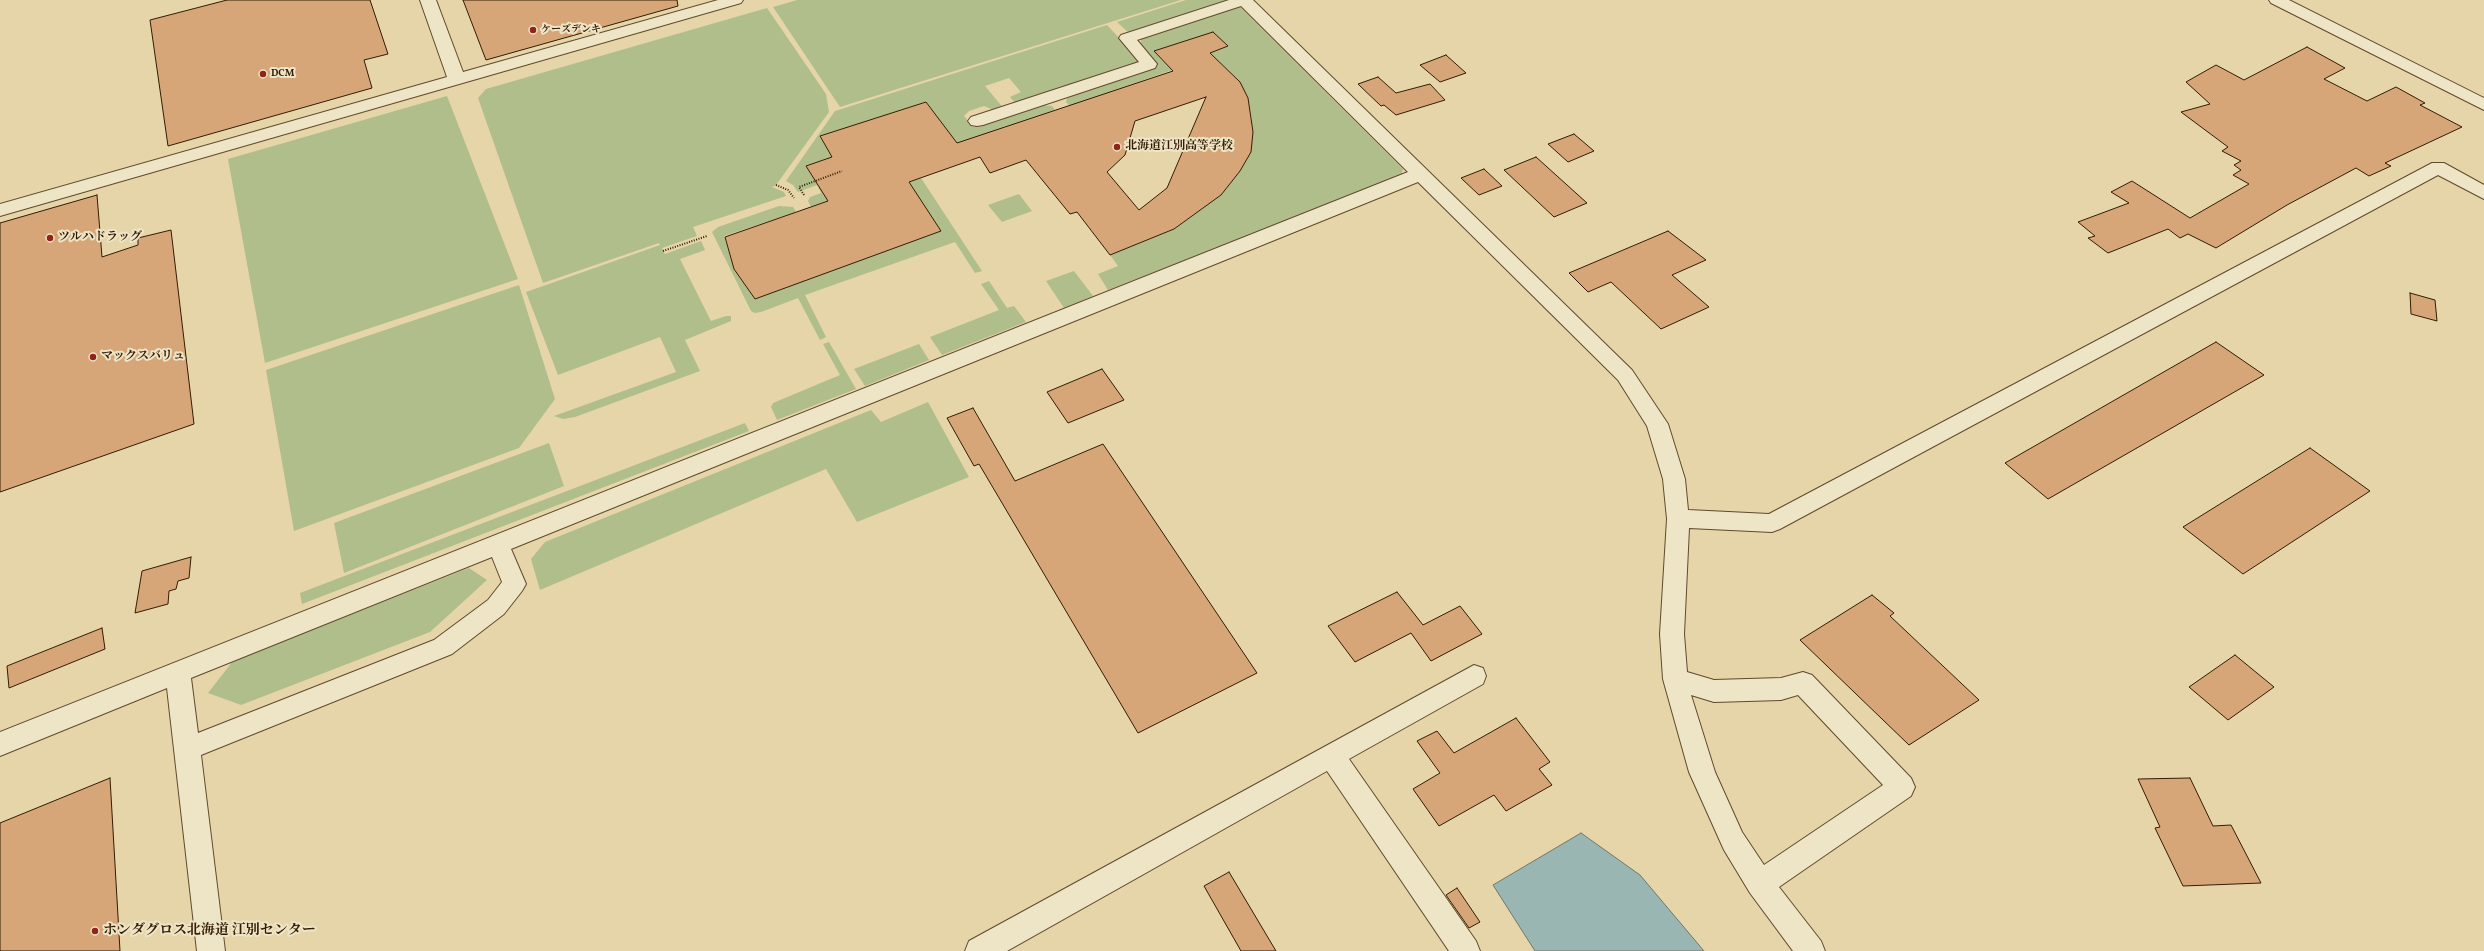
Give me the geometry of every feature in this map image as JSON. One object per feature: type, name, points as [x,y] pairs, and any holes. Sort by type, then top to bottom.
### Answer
[{"type":"street","points":[[428,0],[457,80]]},
{"type":"street","points":[[0,210],[735,0]]},
{"type":"street","points":[[978,121],[1149,64],[1127,38],[1244,0],[1625,375],[1657,424],[1674,479],[1678,519],[1677,568],[1672,634],[1675,679],[1702,772],[1733,841],[1760,884],[1811,951]]},
{"type":"street","points":[[2277,0],[2484,106]]},
{"type":"street","points":[[1678,519],[1772,523],[2438,168],[2484,193]]},
{"type":"street","points":[[0,744],[1420,174]]},
{"type":"street","points":[[187,749],[442,647],[496,607],[514,584],[498,544]]},
{"type":"street","points":[[178,673],[210,951]]},
{"type":"street","points":[[978,951],[1474,676]]},
{"type":"street","points":[[1675,679],[1714,692],[1781,689],[1803,683],[1902,787],[1760,884]]},
{"type":"street","points":[[1332,756],[1466,951]]},
{"type":"path","points":[[804,194],[799,187],[842,171]]},
{"type":"path","points":[[776,185],[788,190],[794,198]]},
{"type":"path","points":[[663,251],[707,236]]},
{"type":"green space","points":[[797,0],[1181,0],[840,107],[773,7]]},
{"type":"green space","points":[[1186,0],[1230,0],[1129,33],[1117,22]]},
{"type":"green space","points":[[1239,6],[1403,169],[1401,176],[1108,290],[1098,274],[1118,266],[1110,255],[1174,229],[1221,195],[1240,171],[1251,152],[1253,132],[1248,98],[1240,82],[1210,53],[1228,46],[1213,32],[1154,51],[1172,70],[1070,106],[1066,102],[1067,98],[1156,66],[1141,47],[1141,38]]},
{"type":"green space","points":[[767,8],[826,94],[829,112],[776,185],[772,187],[784,192],[786,196],[693,227],[697,236],[662,248],[665,254],[701,241],[705,250],[680,259],[711,321],[726,316],[731,316],[731,321],[685,340],[700,371],[575,417],[563,419],[554,416],[676,372],[660,337],[558,375],[526,292],[660,245],[659,243],[543,283],[478,98],[486,89]]},
{"type":"green space","points":[[1107,25],[1138,58],[1139,63],[1017,105],[1010,97],[1021,92],[1009,78],[985,86],[1005,110],[994,110],[984,106],[969,111],[964,116],[973,127],[1041,105],[1052,106],[1055,110],[968,140],[959,146],[926,102],[820,136],[832,157],[806,166],[813,178],[840,169],[906,174],[811,207],[808,201],[810,197],[821,193],[817,185],[798,192],[793,185],[786,181],[835,111]]},
{"type":"green space","points":[[447,96],[518,279],[265,363],[228,159]]},
{"type":"green space","points":[[921,178],[982,271],[975,273],[955,242],[805,295],[826,337],[820,340],[798,298],[761,312],[755,313],[751,311],[712,232],[718,227],[779,206],[793,207],[796,212],[724,236],[734,269],[755,299],[940,231],[909,182]]},
{"type":"green space","points":[[1019,194],[1032,211],[1002,222],[988,205]]},
{"type":"green space","points":[[1074,271],[1093,296],[1064,308],[1046,281]]},
{"type":"green space","points":[[989,281],[1007,308],[1014,306],[1026,322],[942,355],[930,337],[999,310],[981,284]]},
{"type":"green space","points":[[519,285],[555,399],[519,448],[294,531],[266,370]]},
{"type":"green space","points":[[829,342],[856,389],[777,420],[771,407],[773,403],[840,375],[823,344]]},
{"type":"green space","points":[[919,344],[929,360],[865,386],[854,369]]},
{"type":"green space","points":[[928,402],[969,477],[857,522],[826,469],[540,590],[531,559],[545,542],[871,410],[881,422]]},
{"type":"green space","points":[[745,423],[749,431],[302,604],[300,593]]},
{"type":"green space","points":[[549,443],[564,486],[344,573],[334,523]]},
{"type":"green space","points":[[469,568],[487,580],[430,632],[241,705],[208,693],[233,661]]},
{"type":"water","points":[[1581,833],[1640,875],[1704,951],[1535,951],[1493,885]]},
{"type":"building","name":"DCM","points":[[227,0],[370,0],[388,54],[364,60],[372,88],[168,146],[150,20]]},
{"type":"building","name":"ケーズデンキ","points":[[463,0],[677,0],[678,6],[486,60]]},
{"type":"building","points":[[1213,32],[1228,46],[1210,53],[1240,82],[1248,98],[1253,132],[1251,152],[1240,171],[1221,195],[1174,229],[1110,255],[1077,212],[1070,214],[1026,160],[990,173],[980,157],[909,182],[941,231],[755,299],[734,269],[725,237],[828,201],[806,166],[832,157],[820,136],[926,102],[957,143],[1173,71],[1154,51]],"holes":[[[1206,97],[1167,188],[1139,210],[1107,172],[1125,155],[1135,121]]]},
{"type":"building","points":[[2307,47],[2345,68],[2324,79],[2367,101],[2396,87],[2425,103],[2420,105],[2462,127],[2385,163],[2391,166],[2369,176],[2356,168],[2287,205],[2216,248],[2188,234],[2180,238],[2168,229],[2108,253],[2088,238],[2095,236],[2078,222],[2129,203],[2111,192],[2132,181],[2190,218],[2249,184],[2233,175],[2241,170],[2234,165],[2241,161],[2222,151],[2228,147],[2181,112],[2210,104],[2186,82],[2216,65],[2244,80]]},
{"type":"building","points":[[1446,55],[1466,73],[1440,82],[1420,65]]},
{"type":"building","points":[[1378,77],[1396,93],[1430,84],[1445,100],[1396,115],[1384,105],[1381,106],[1358,84]]},
{"type":"building","points":[[1574,134],[1594,151],[1568,162],[1548,144]]},
{"type":"building","points":[[1536,157],[1587,203],[1554,217],[1504,170]]},
{"type":"building","points":[[1484,169],[1502,186],[1479,195],[1461,178]]},
{"type":"building","name":"マックスバリュ","points":[[97,195],[102,257],[138,245],[138,238],[171,230],[194,424],[0,492],[0,223]]},
{"type":"building","points":[[1668,231],[1706,260],[1672,275],[1709,307],[1661,329],[1611,282],[1588,292],[1569,273]]},
{"type":"building","points":[[2410,293],[2435,300],[2437,321],[2411,314]]},
{"type":"building","points":[[2216,342],[2264,375],[2048,499],[2005,463]]},
{"type":"building","points":[[1102,369],[1124,400],[1068,423],[1047,392]]},
{"type":"building","points":[[973,408],[1015,481],[1103,444],[1257,673],[1138,733],[979,464],[974,466],[947,418]]},
{"type":"building","points":[[2310,448],[2370,491],[2243,574],[2183,527]]},
{"type":"building","points":[[191,557],[189,578],[178,581],[176,589],[169,591],[168,604],[135,613],[142,571]]},
{"type":"building","points":[[1397,592],[1423,625],[1460,606],[1482,634],[1431,661],[1411,633],[1355,662],[1328,626]]},
{"type":"building","points":[[1872,595],[1894,613],[1890,616],[1979,700],[1909,745],[1800,640]]},
{"type":"building","points":[[102,628],[105,649],[9,688],[7,666]]},
{"type":"building","points":[[2235,655],[2274,687],[2228,720],[2189,687]]},
{"type":"building","points":[[1516,718],[1550,762],[1539,769],[1552,785],[1506,811],[1494,795],[1439,826],[1413,789],[1440,773],[1417,741],[1437,731],[1454,753]]},
{"type":"building","points":[[110,778],[120,951],[0,951],[0,823]]},
{"type":"building","points":[[2190,778],[2213,826],[2231,825],[2261,883],[2183,886],[2155,828],[2160,827],[2138,779]]},
{"type":"building","points":[[1229,872],[1276,951],[1241,951],[1204,886]]},
{"type":"building","points":[[1457,888],[1480,922],[1469,928],[1446,895]]},
{"type":"place","name":"ケーズデンキ","points":[[533,30]]},
{"type":"place","name":"DCM","points":[[263,74]]},
{"type":"place","name":"北海道江別高等学校","points":[[1117,147]]},
{"type":"place","name":"ツルハドラッグ","points":[[50,238]]},
{"type":"place","name":"マックスバリュ","points":[[93,357]]},
{"type":"place","name":"ホンダグロス北海道 江別センター","points":[[95,931]]}]
